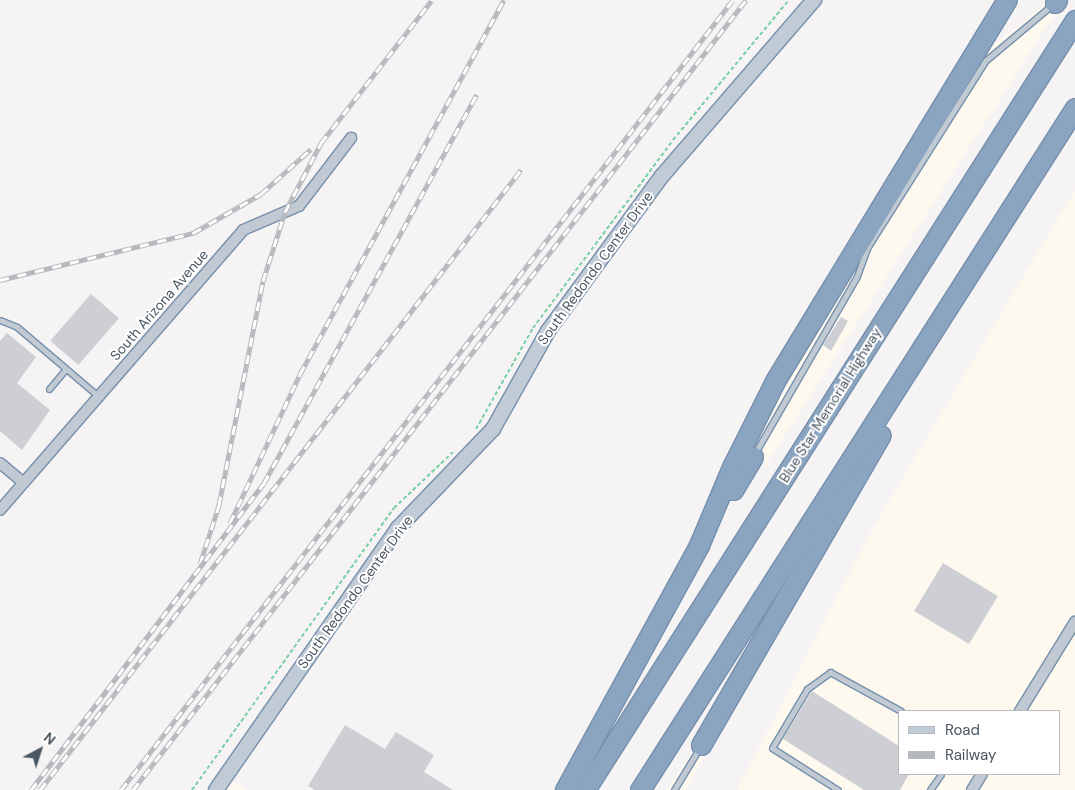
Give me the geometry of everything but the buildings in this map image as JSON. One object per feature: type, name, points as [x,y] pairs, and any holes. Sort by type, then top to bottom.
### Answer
[{"type":"highway","points":[[699,545],[732,467],[775,382],[992,36],[1007,0]]},
{"type":"highway","name":"Blue Star Memorial Highway","points":[[585,790],[1075,20]]},
{"type":"highway","points":[[640,790],[1075,108]]},
{"type":"highway","points":[[701,745],[948,326],[983,253]]},
{"type":"highway","points":[[565,790],[699,545],[753,457]]},
{"type":"street","name":"South Redondo Center Drive","points":[[216,790],[398,528],[492,428],[548,331],[662,176],[814,0]]},
{"type":"street","name":"South Arizona Avenue","points":[[0,510],[243,230],[299,206],[351,138]]},
{"type":"street","points":[[0,463],[23,482]]},
{"type":"street","points":[[1021,710],[1075,622]]},
{"type":"street","points":[[972,790],[981,775]]},
{"type":"lane","points":[[753,457],[856,276],[867,248],[985,61],[1056,2]]},
{"type":"lane","points":[[992,36],[1000,47]]},
{"type":"lane","points":[[0,320],[17,327],[98,396]]},
{"type":"lane","points":[[49,389],[66,369]]},
{"type":"lane","points":[[838,790],[772,748],[807,689],[830,672],[899,710]]},
{"type":"lane","points":[[674,790],[701,745]]},
{"type":"lane","points":[[930,790],[940,775]]},
{"type":"path","points":[[472,434],[533,328],[673,140],[789,0]]},
{"type":"path","points":[[192,790],[394,508],[460,446]]},
{"type":"shaded area","points":[[1049,0],[1059,7],[766,465],[744,451],[782,380],[984,53]]},
{"type":"shaded area","points":[[1075,190],[1075,790],[737,790],[873,528]]},
{"type":"shaded area","points":[[697,743],[708,749],[686,790],[667,790]]},
{"type":"shaded area","points":[[225,777],[247,790],[216,790]]},
{"type":"railway","points":[[200,564],[219,505],[263,281],[285,212],[321,143],[432,0]]},
{"type":"railway","points":[[230,523],[300,374],[504,0]]},
{"type":"railway","points":[[121,790],[733,0]]},
{"type":"railway","points":[[133,790],[746,0]]},
{"type":"railway","points":[[31,790],[264,483],[477,94]]},
{"type":"railway","points":[[0,280],[193,233],[261,194],[311,149]]},
{"type":"railway","points":[[40,790],[521,170]]}]
